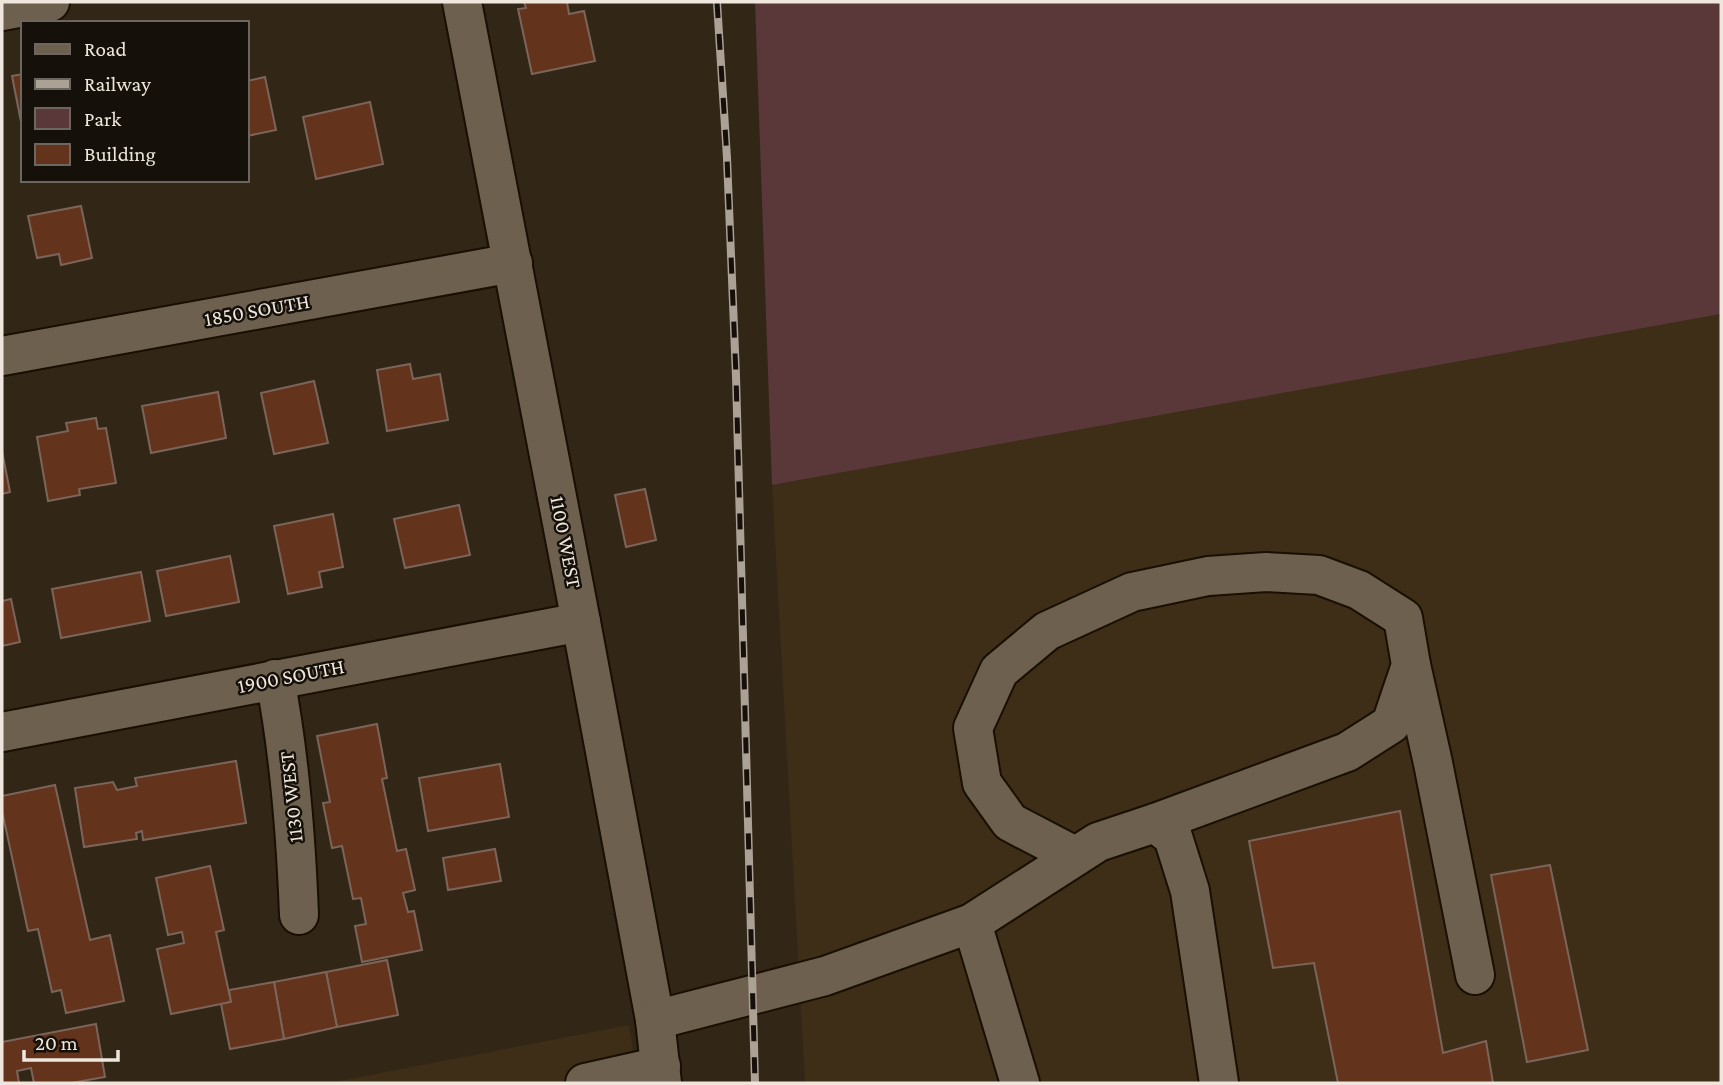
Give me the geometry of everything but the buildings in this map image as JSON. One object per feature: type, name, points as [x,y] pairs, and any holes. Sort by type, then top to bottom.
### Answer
[{"type":"street","points":[[2,11],[50,2]]},
{"type":"street","name":"1100 WEST","points":[[462,2],[581,622],[655,1020],[662,1074]]},
{"type":"street","name":"1850 SOUTH","points":[[2,356],[513,263]]},
{"type":"street","points":[[1075,856],[1010,822],[982,783],[973,728],[999,671],[1047,631],[1132,592],[1208,576],[1266,572],[1319,575],[1359,590],[1403,618],[1475,975]]},
{"type":"street","name":"1900 SOUTH","points":[[2,732],[581,622]]},
{"type":"street","points":[[655,1020],[825,976],[972,923],[1098,842],[1347,752],[1391,724],[1411,665]]},
{"type":"street","name":"1130 WEST","points":[[275,679],[296,837],[299,915]]},
{"type":"street","points":[[1155,823],[1174,837],[1190,891],[1219,1083]]},
{"type":"street","points":[[972,923],[1020,1083]]},
{"type":"street","points":[[585,1083],[662,1074]]},
{"type":"shaded area","points":[[1721,314],[1721,1083],[805,1083],[772,485]]},
{"type":"shaded area","points":[[629,1025],[638,1083],[329,1083]]},
{"type":"green space","points":[[755,2],[1721,2],[1721,314],[772,485]]},
{"type":"railway","points":[[717,2],[736,376],[755,1083]]}]
